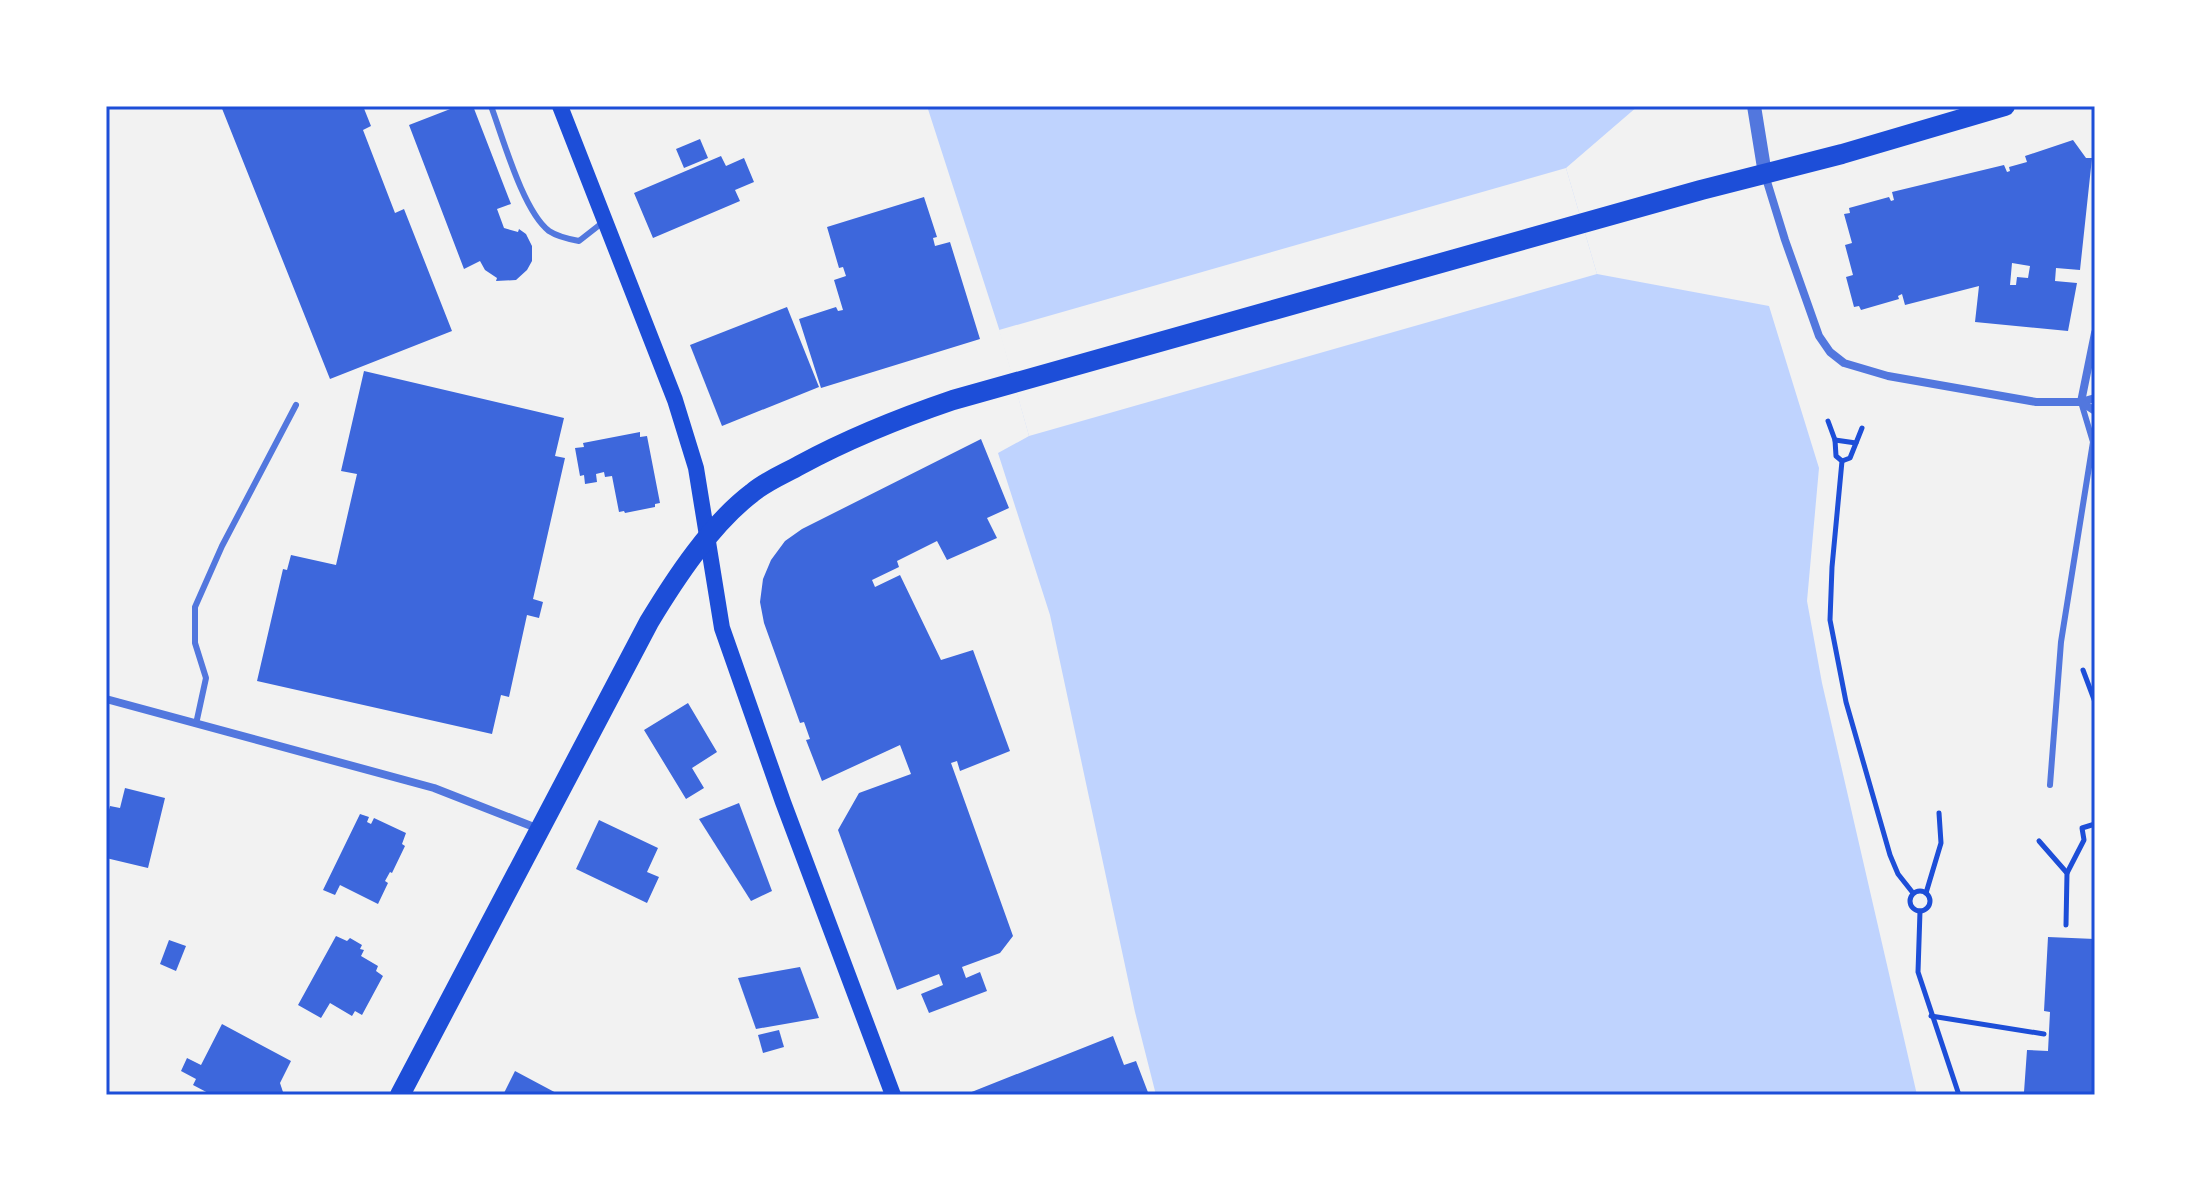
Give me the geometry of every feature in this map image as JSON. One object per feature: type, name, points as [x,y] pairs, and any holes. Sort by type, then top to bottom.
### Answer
[{"type":"main road","points":[[560,106],[675,400],[696,468],[722,628],[783,802],[893,1095]]},
{"type":"main road","points":[[400,1095],[649,622],[706,541],[751,493],[824,452],[925,410],[2005,106]]},
{"type":"street","points":[[1754,106],[1765,174],[1785,240],[1819,336],[1830,352],[1844,363],[1888,376],[2036,402],[2081,402],[2095,398]]},
{"type":"street","points":[[2081,402],[2095,333]]},
{"type":"street","points":[[2081,402],[2095,411]]},
{"type":"street","points":[[106,699],[434,788],[540,830]]},
{"type":"lane","points":[[491,106],[527,201],[547,229],[561,237],[579,241],[605,221]]},
{"type":"lane","points":[[2050,785],[2061,642],[2093,442],[2081,402]]},
{"type":"lane","points":[[196,724],[206,678],[195,643],[195,607],[222,546],[296,405]]},
{"type":"path","points":[[1828,421],[1835,440],[1836,456],[1842,461]]},
{"type":"path","points":[[1842,461],[1850,458],[1862,428]]},
{"type":"path","points":[[1835,440],[1856,443]]},
{"type":"path","points":[[1842,461],[1830,620],[1846,702],[1890,855],[1898,874],[1913,893]]},
{"type":"path","points":[[1913,893],[1909,902],[1913,909],[1926,909],[1929,904],[1926,893],[1941,843],[1939,813]]},
{"type":"path","points":[[2066,925],[2067,873],[2084,840],[2082,828],[2095,824]]},
{"type":"path","points":[[2039,841],[2067,873]]},
{"type":"path","points":[[1913,893],[1926,893]]},
{"type":"path","points":[[1920,911],[1918,972],[1959,1095]]},
{"type":"path","points":[[1931,1016],[2044,1034]]},
{"type":"water","points":[[927,106],[1638,106],[1566,168],[1597,274],[1769,306],[1819,468],[1807,601],[1822,683],[1917,1095],[1156,1095],[1135,1012],[1050,615],[998,453],[1029,436],[1001,335]]},
{"type":"pier","points":[[1566,168],[1597,274],[1029,436],[999,330]]},
{"type":"building","points":[[221,106],[363,106],[371,126],[363,130],[395,213],[404,209],[452,331],[330,379]]},
{"type":"building","points":[[458,106],[473,106],[511,204],[497,209],[504,228],[518,232],[519,229],[526,234],[532,246],[532,261],[516,280],[496,281],[497,278],[485,270],[480,261],[464,269],[409,125]]},
{"type":"building","points":[[700,139],[708,158],[684,168],[676,149]]},
{"type":"building","points":[[2073,140],[2086,158],[2092,158],[2080,270],[2056,268],[2055,281],[2077,283],[2068,331],[1975,322],[1979,286],[1905,305],[1902,294],[1898,296],[1899,299],[1861,310],[1859,306],[1854,307],[1846,277],[1853,275],[1845,245],[1852,243],[1844,214],[1850,213],[1849,208],[1889,197],[1891,201],[1894,200],[1892,192],[2004,165],[2007,172],[2010,171],[2009,167],[2027,162],[2025,156]],"holes":[[[2012,263],[2030,266],[2028,278],[2017,277],[2016,285],[2010,285]]]},
{"type":"building","points":[[721,156],[726,166],[744,158],[754,182],[735,190],[740,201],[653,238],[634,193]]},
{"type":"building","points":[[924,197],[937,237],[933,238],[935,246],[950,242],[980,339],[821,388],[799,319],[836,307],[838,311],[843,310],[834,280],[846,276],[843,267],[839,268],[827,227]]},
{"type":"building","points":[[787,307],[819,387],[722,426],[690,345]]},
{"type":"building","points":[[364,371],[564,418],[555,456],[565,458],[533,599],[543,602],[539,618],[527,615],[509,697],[501,695],[492,734],[257,681],[283,569],[287,570],[291,555],[336,565],[357,474],[341,471]]},
{"type":"building","points":[[640,432],[640,437],[647,436],[660,503],[655,507],[619,512],[612,476],[605,477],[604,472],[596,474],[597,482],[585,484],[584,475],[580,476],[575,448],[584,447],[583,443]]},
{"type":"building","points":[[981,439],[1009,508],[987,518],[997,538],[947,560],[937,541],[897,561],[899,567],[872,580],[875,587],[900,575],[941,660],[973,650],[1010,751],[960,771],[957,761],[951,763],[1013,936],[1000,953],[962,967],[966,978],[980,972],[987,991],[929,1013],[921,994],[943,985],[939,974],[897,990],[838,830],[859,793],[911,774],[900,745],[822,781],[806,740],[810,739],[804,722],[800,723],[764,623],[760,602],[763,579],[771,560],[785,541],[802,529]]},
{"type":"building","points":[[688,703],[717,752],[692,768],[704,788],[686,799],[644,730]]},
{"type":"building","points":[[125,788],[165,798],[148,868],[106,858],[106,821],[110,806],[120,808]]},
{"type":"building","points":[[739,803],[772,891],[751,901],[699,819]]},
{"type":"building","points":[[360,814],[369,817],[367,822],[371,824],[374,818],[406,833],[402,844],[405,846],[385,881],[388,883],[378,904],[340,885],[335,895],[323,890]]},
{"type":"building","points":[[599,820],[658,848],[647,872],[659,877],[647,903],[576,869]]},
{"type":"building","points":[[336,936],[347,941],[350,938],[362,945],[360,949],[364,950],[361,956],[378,966],[376,971],[383,976],[362,1015],[355,1011],[352,1016],[330,1003],[321,1018],[298,1005]]},
{"type":"building","points":[[2048,937],[2095,939],[2095,1095],[2024,1092],[2027,1050],[2048,1051],[2050,1012],[2044,1011]]},
{"type":"building","points":[[169,940],[186,946],[176,971],[160,964]]},
{"type":"building","points":[[800,967],[819,1018],[756,1029],[738,978]]},
{"type":"building","points":[[222,1024],[291,1061],[280,1083],[282,1095],[212,1095],[193,1085],[196,1079],[181,1071],[187,1058],[201,1065]]},
{"type":"building","points":[[779,1030],[784,1047],[763,1053],[758,1035]]},
{"type":"building","points":[[1113,1036],[1124,1065],[1136,1061],[1149,1095],[964,1095]]},
{"type":"building","points":[[515,1071],[560,1095],[503,1095]]}]
